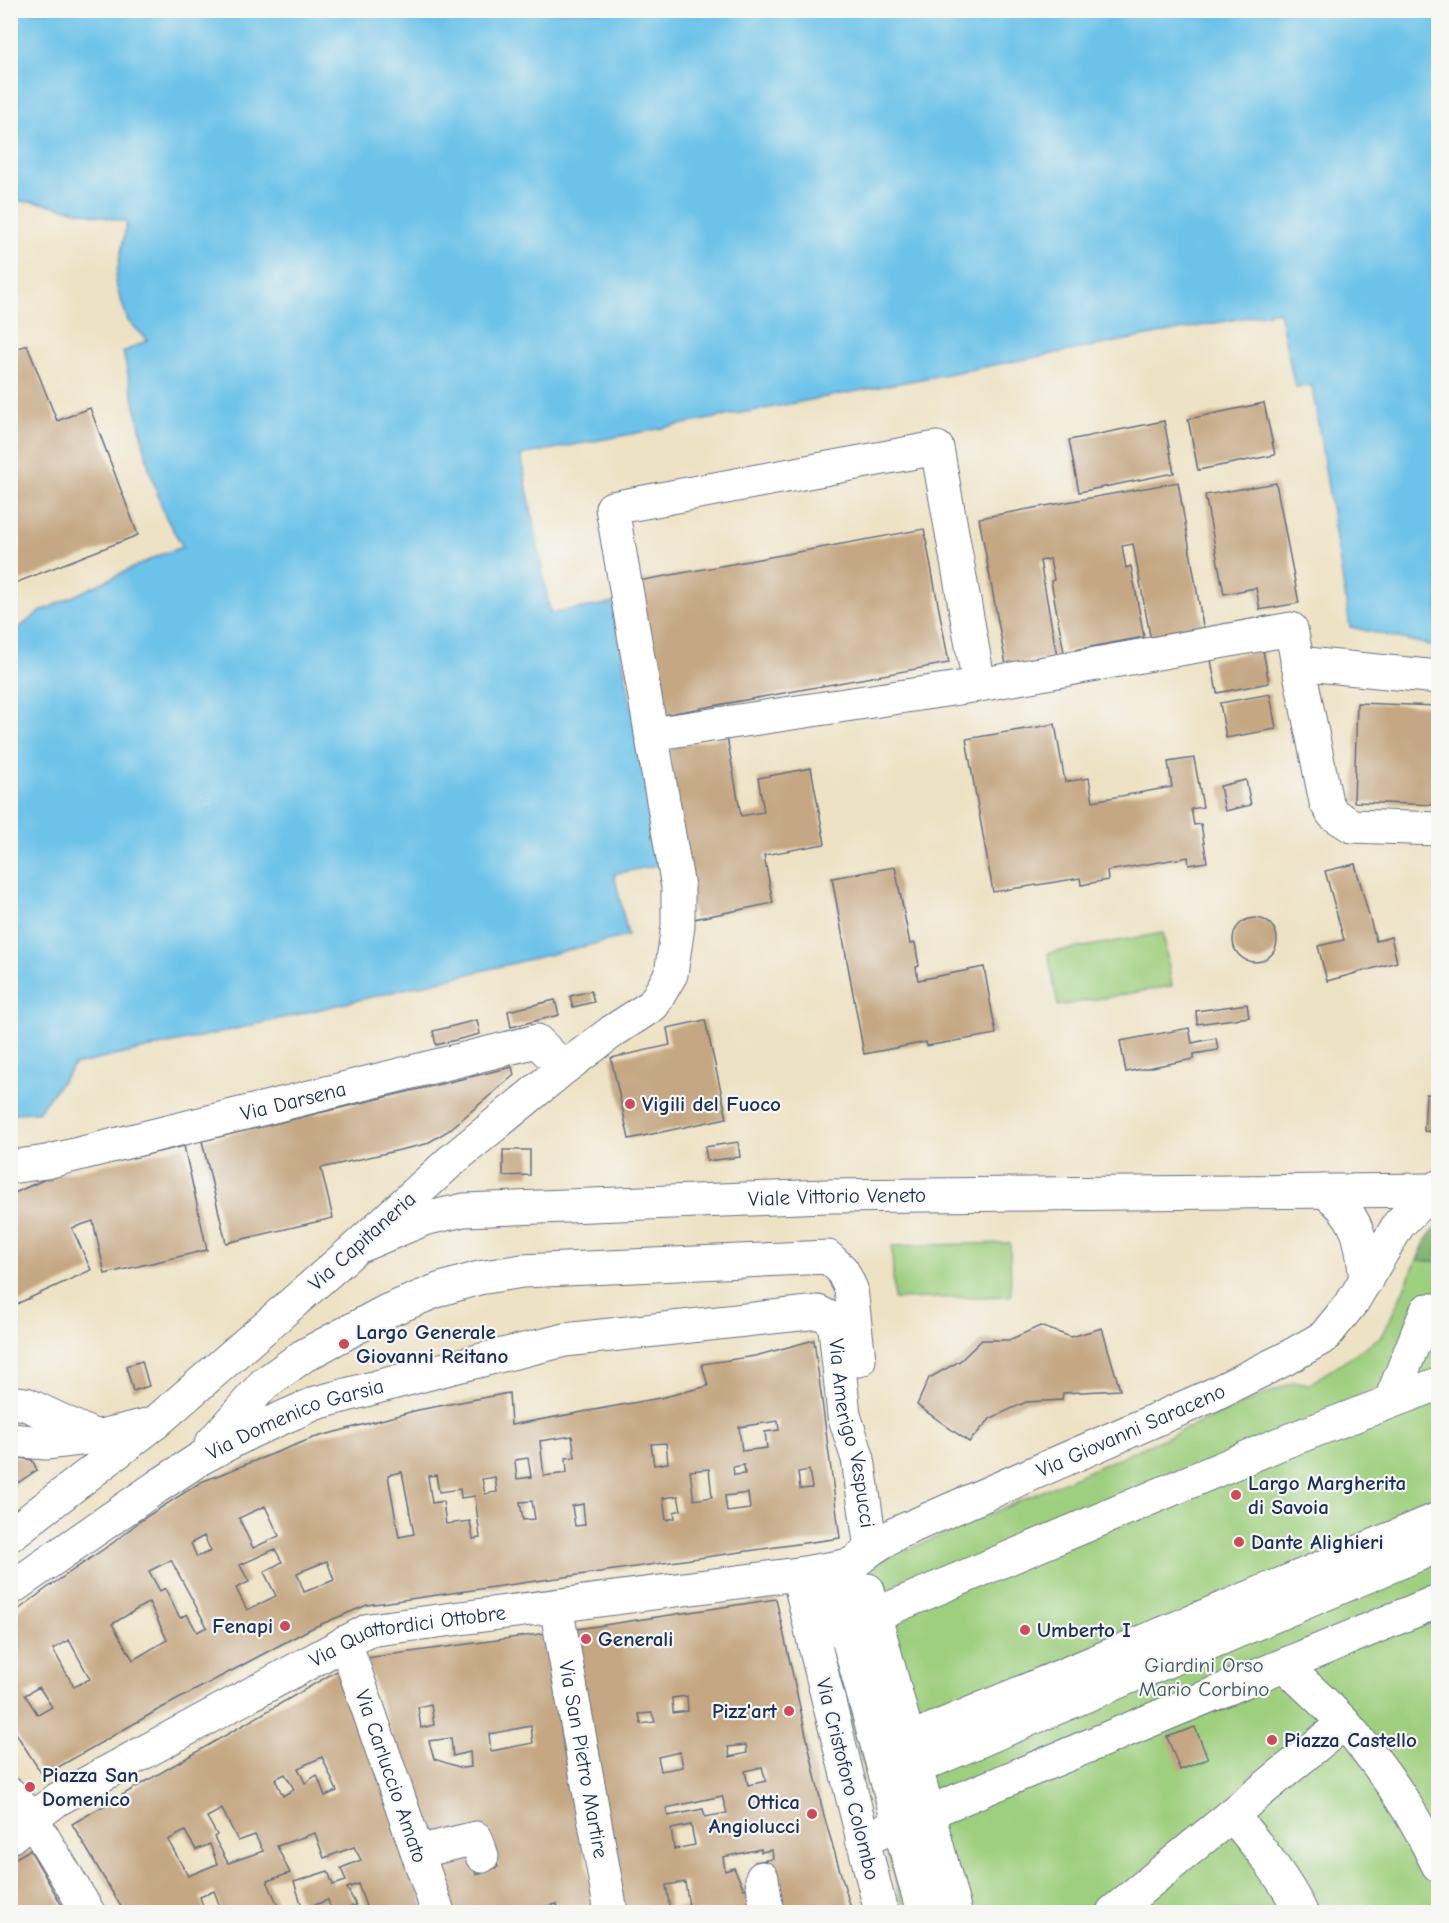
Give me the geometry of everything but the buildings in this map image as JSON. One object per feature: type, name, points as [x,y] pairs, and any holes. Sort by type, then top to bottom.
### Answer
[{"type":"street","name":"Via Capitaneria","points":[[10,1534],[155,1423],[357,1247],[452,1160],[564,1068],[613,1031],[653,1005],[671,974],[678,926],[678,887],[612,508],[937,448],[979,685]]},
{"type":"street","points":[[651,734],[979,685],[1291,629],[1326,802],[1333,814],[1352,826],[1438,829]]},
{"type":"street","points":[[1297,663],[1438,677]]},
{"type":"street","name":"Via Darsena","points":[[10,1167],[46,1162],[537,1041],[564,1068]]},
{"type":"street","name":"Viale Vittorio Veneto","points":[[357,1247],[424,1219],[464,1210],[826,1196],[1436,1188]]},
{"type":"street","name":"Via Giovanni Saraceno","points":[[861,1557],[897,1533],[1210,1396],[1285,1359],[1324,1336],[1353,1301],[1399,1224],[1436,1188]]},
{"type":"street","points":[[1324,1191],[1339,1201],[1358,1231],[1366,1281]]},
{"type":"street","points":[[201,1458],[264,1384],[303,1356],[387,1311],[441,1288],[479,1278],[522,1271],[828,1257],[842,1270],[851,1289],[865,1414],[858,1459]]},
{"type":"street","points":[[1390,1402],[1427,1310],[1438,1310]]},
{"type":"street","name":"Via Domenico Garsia","points":[[10,1589],[201,1458],[250,1432],[316,1404],[565,1340],[818,1312],[830,1318]]},
{"type":"street","name":"Via Amerigo Vespucci","points":[[830,1318],[835,1328],[844,1415],[858,1459],[861,1557]]},
{"type":"street","points":[[874,1615],[1268,1448],[1438,1384]]},
{"type":"street","points":[[10,1402],[26,1404],[96,1437]]},
{"type":"street","points":[[10,1440],[46,1443],[96,1437],[155,1423]]},
{"type":"street","points":[[911,1754],[1438,1519]]},
{"type":"street","points":[[911,1754],[1438,1546]]},
{"type":"street","points":[[815,1646],[829,1599],[861,1557]]},
{"type":"street","name":"Via Quattordici Ottobre","points":[[21,1828],[58,1799],[369,1630],[798,1574],[861,1557]]},
{"type":"street","name":"Via Cristoforo Colombo","points":[[798,1574],[881,1912]]},
{"type":"street","points":[[923,1912],[913,1820],[911,1754],[868,1590],[847,1635],[913,1820],[956,1912]]},
{"type":"street","name":"Via San Pietro Martire","points":[[556,1606],[611,1912]]},
{"type":"street","points":[[862,1840],[1436,1607]]},
{"type":"street","name":"Via Carluccio Amato","points":[[345,1642],[438,1912]]},
{"type":"street","points":[[1286,1666],[1344,1723],[1386,1774],[1424,1834],[1438,1865]]},
{"type":"street","points":[[1113,1912],[1344,1723]]},
{"type":"street","points":[[10,1794],[21,1828],[88,1912]]},
{"type":"street","points":[[1232,1815],[1266,1855],[1293,1895],[1301,1912]]},
{"type":"street","points":[[417,1852],[476,1838],[482,1856]]},
{"type":"street","points":[[762,1878],[767,1912]]},
{"type":"green space","points":[[1163,933],[1172,986],[1058,1006],[1048,953]]},
{"type":"green space","name":"Giardini Orso Mario Corbino","points":[[1438,1225],[1438,1912],[904,1912],[833,1654],[850,1606],[877,1563],[1294,1382],[1308,1385],[1383,1335],[1426,1240]]},
{"type":"green space","points":[[1438,1225],[1438,1262],[1418,1260],[1426,1240]]},
{"type":"green space","points":[[1010,1243],[1011,1296],[894,1299],[892,1246]]},
{"type":"water","points":[[10,11],[1438,11],[1438,647],[1350,627],[1312,386],[1295,387],[1279,311],[521,455],[550,613],[613,603],[659,865],[614,874],[628,936],[74,1065],[38,1112],[13,1113],[10,1111],[11,634],[38,613],[162,554],[183,547],[165,516],[149,468],[123,352],[148,340],[128,321],[115,282],[127,222],[41,203],[11,200]]},
{"type":"place","name":"Vigili del Fuoco","points":[[630,1104]]},
{"type":"place","name":"Largo Generale Giovanni Reitano","points":[[344,1344]]},
{"type":"place","name":"Largo Margherita di Savoia","points":[[1236,1495]]},
{"type":"place","name":"Dante Alighieri","points":[[1239,1542]]},
{"type":"place","name":"Fenapi","points":[[285,1626]]},
{"type":"place","name":"Umberto I","points":[[1025,1630]]},
{"type":"place","name":"Generali","points":[[586,1639]]},
{"type":"place","name":"Pizz'art","points":[[789,1711]]},
{"type":"place","name":"Piazza Castello","points":[[1272,1740]]},
{"type":"place","name":"Piazza San Domenico","points":[[30,1787]]},
{"type":"place","name":"Ottica Angiolucci","points":[[812,1814]]}]
